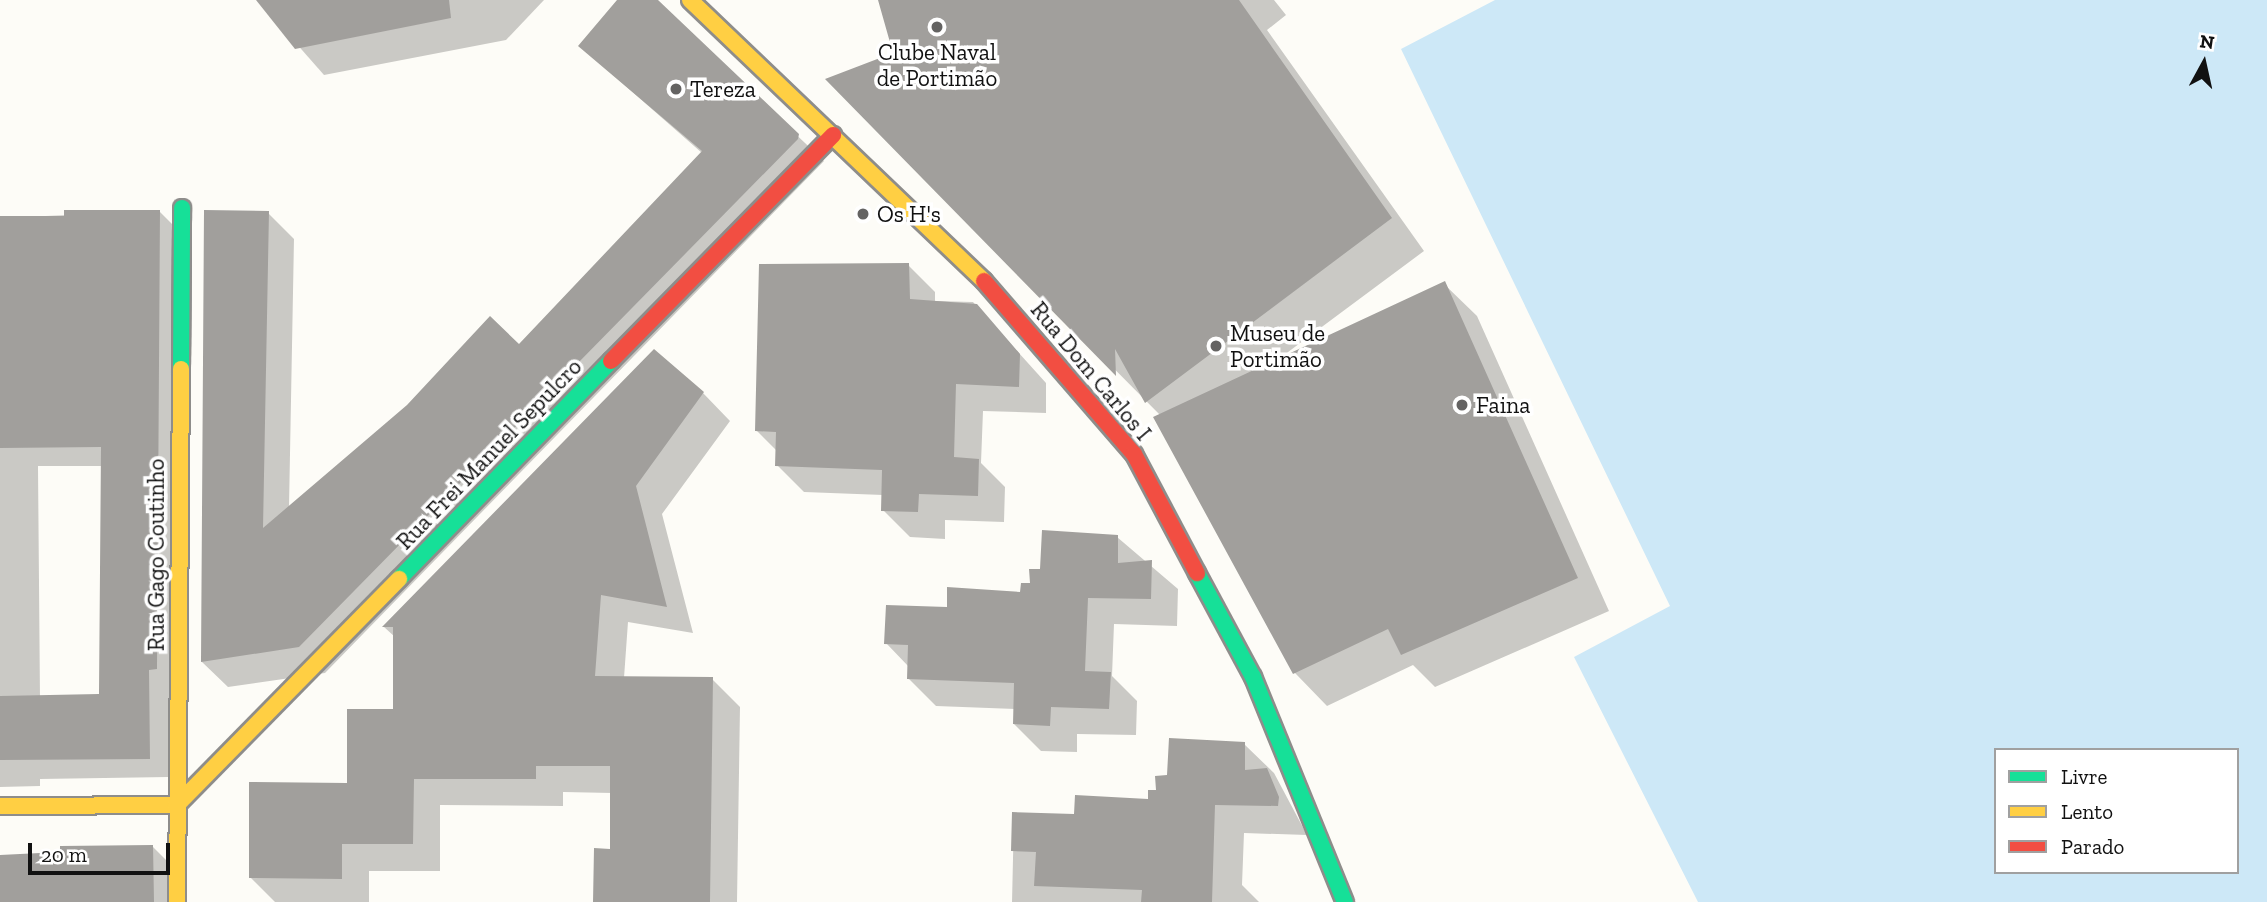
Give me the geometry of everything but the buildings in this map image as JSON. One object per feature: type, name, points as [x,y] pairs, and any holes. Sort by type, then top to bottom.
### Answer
[{"type":"street","name":"Rua Dom Carlos I","points":[[690,0],[993,289],[1134,454],[1253,677],[1345,902]]},
{"type":"street","points":[[700,0],[723,32]]},
{"type":"street","name":"Rua Frei Manuel Sepulcro","points":[[177,805],[834,135]]},
{"type":"street","name":"Rua Gago Coutinho","points":[[177,902],[182,208]]},
{"type":"street","points":[[0,806],[177,805]]},
{"type":"water","points":[[1495,0],[2267,0],[2267,902],[1698,902],[1574,657],[1670,606],[1401,49]]},
{"type":"traffic: fast","points":[[181,369],[182,208]]},
{"type":"traffic: fast","points":[[399,579],[611,361]]},
{"type":"traffic: fast","points":[[1197,573],[1253,677],[1345,902]]},
{"type":"traffic: slow","points":[[690,0],[984,281]]},
{"type":"traffic: slow","points":[[177,902],[181,369]]},
{"type":"traffic: slow","points":[[0,806],[177,805],[399,579]]},
{"type":"traffic: jam","points":[[611,361],[833,135]]},
{"type":"traffic: jam","points":[[984,281],[1134,454],[1197,573]]},
{"type":"place","name":"Clube Naval de Portimão","points":[[937,27]]},
{"type":"place","name":"Tereza","points":[[676,89]]},
{"type":"place","name":"Os H's","points":[[863,214]]},
{"type":"place","name":"Museu de Portimão","points":[[1216,346]]},
{"type":"place","name":"Faina","points":[[1462,405]]}]
